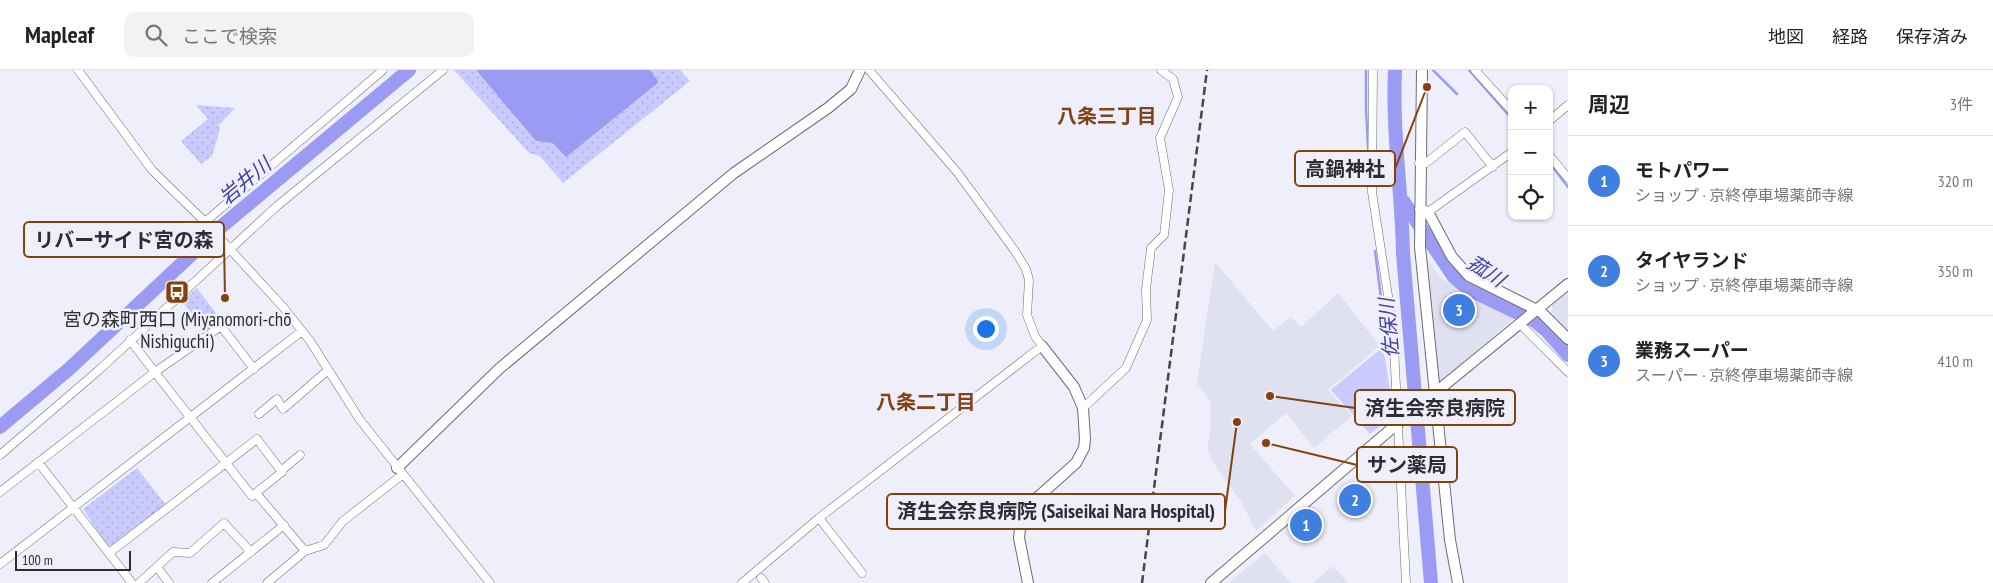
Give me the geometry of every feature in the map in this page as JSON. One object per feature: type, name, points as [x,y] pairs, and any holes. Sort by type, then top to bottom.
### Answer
[{"type":"street","points":[[78,70],[152,170],[207,223],[302,331],[360,420],[490,583]]},
{"type":"street","points":[[207,223],[383,70]]},
{"type":"street","points":[[0,455],[99,370],[228,247],[442,70]]},
{"type":"street","points":[[267,583],[305,551],[324,545],[343,522],[399,471],[500,368],[734,173],[828,108],[850,89],[860,70]]},
{"type":"street","points":[[869,70],[957,172],[1026,269],[1029,280],[1027,315],[1035,336],[1074,387],[1082,408],[1085,439],[1081,456],[1072,468],[1028,506],[1021,518],[1019,538],[1028,583]]},
{"type":"street","points":[[1082,408],[1126,368],[1147,320],[1146,288],[1151,248],[1164,235],[1169,190],[1160,138],[1178,97],[1173,79],[1161,70]]},
{"type":"street","points":[[1373,70],[1372,192],[1393,328],[1400,423],[1406,583]]},
{"type":"street","points":[[1422,70],[1420,163],[1424,210],[1420,246],[1433,397],[1450,540],[1458,583]]},
{"type":"street","points":[[1475,70],[1508,107]]},
{"type":"street","points":[[1553,118],[1568,105]]},
{"type":"street","points":[[1420,163],[1426,162],[1465,132],[1493,167]]},
{"type":"street","points":[[1424,210],[1493,167],[1508,155]]},
{"type":"street","points":[[1553,160],[1568,178]]},
{"type":"street","points":[[1424,210],[1452,257],[1469,276],[1534,312],[1541,312],[1568,339]]},
{"type":"street","points":[[1211,583],[1568,284]]},
{"type":"street","points":[[1521,323],[1568,372]]},
{"type":"street","points":[[0,492],[155,372],[222,326],[254,369]]},
{"type":"street","points":[[0,564],[302,331]]},
{"type":"street","points":[[130,340],[252,496],[300,455]]},
{"type":"street","points":[[742,583],[819,518],[1042,346]]},
{"type":"street","points":[[259,414],[277,399],[283,409],[327,371]]},
{"type":"street","points":[[109,553],[257,439],[281,471]]},
{"type":"street","points":[[38,462],[132,583]]},
{"type":"street","points":[[256,493],[305,551]]},
{"type":"street","points":[[819,518],[862,573]]},
{"type":"street","points":[[139,583],[173,552],[190,553],[224,523],[251,552]]},
{"type":"street","points":[[212,583],[284,525]]},
{"type":"street","points":[[157,567],[169,583]]},
{"type":"shaded area","points":[[454,70],[476,70],[536,140],[659,82],[650,70],[680,70],[690,81],[563,183],[540,156],[529,153]]},
{"type":"shaded area","points":[[196,105],[235,108],[218,126],[220,129],[212,156],[201,164],[181,141],[208,119]]},
{"type":"shaded area","points":[[1424,255],[1442,279],[1515,317],[1440,383]]},
{"type":"shaded area","points":[[1215,262],[1273,331],[1291,317],[1301,327],[1338,293],[1380,346],[1328,390],[1352,416],[1314,448],[1286,413],[1250,444],[1295,496],[1256,531],[1242,503],[1212,461],[1207,447],[1210,435],[1211,402],[1197,383]]},
{"type":"shaded area","points":[[197,288],[222,321],[206,332],[182,301]]},
{"type":"shaded area","points":[[1568,291],[1568,330],[1552,313],[1552,305]]},
{"type":"shaded area","points":[[1383,347],[1394,415],[1370,434],[1331,390]]},
{"type":"shaded area","points":[[137,468],[166,505],[113,546],[107,545],[83,509]]},
{"type":"shaded area","points":[[1265,553],[1290,583],[1228,583]]},
{"type":"shaded area","points":[[1333,566],[1348,583],[1313,583]]},
{"type":"water","points":[[476,70],[650,70],[659,82],[566,157],[553,143],[536,141]]},
{"type":"waterway","name":"岩井川","points":[[0,427],[69,369],[222,226],[409,70]]},
{"type":"waterway","points":[[1366,70],[1369,165]]},
{"type":"waterway","name":"佐保川","points":[[1395,70],[1394,93],[1403,254],[1431,583]]},
{"type":"waterway","points":[[1433,70],[1457,94]]},
{"type":"waterway","points":[[1469,70],[1508,114]]},
{"type":"waterway","points":[[1553,167],[1568,187]]},
{"type":"waterway","name":"菰川","points":[[1403,201],[1454,277],[1470,290],[1535,321],[1546,330],[1568,355]]},
{"type":"waterway","points":[[1375,251],[1387,345]]},
{"type":"railway","points":[[1142,583],[1207,70]]},
{"type":"place","name":"高鍋神社","points":[[1427,87]]},
{"type":"place","name":"宮の森町西口 (Miyanomori-chō Nishiguchi)","points":[[177,292]]},
{"type":"place","name":"リバーサイド宮の森","points":[[225,298]]},
{"type":"place","name":"業務スーパー","points":[[1459,310]]},
{"type":"place","name":"済生会奈良病院","points":[[1270,396]]},
{"type":"place","name":"済生会奈良病院 (Saiseikai Nara Hospital)","points":[[1237,422]]},
{"type":"place","name":"サン薬局","points":[[1266,443]]},
{"type":"place","name":"タイヤランド","points":[[1355,500]]},
{"type":"place","name":"モトパワー","points":[[1306,525]]},
{"type":"district","name":"八条三丁目","points":[[1107,116]]},
{"type":"district","name":"八条二丁目","points":[[926,402]]}]
